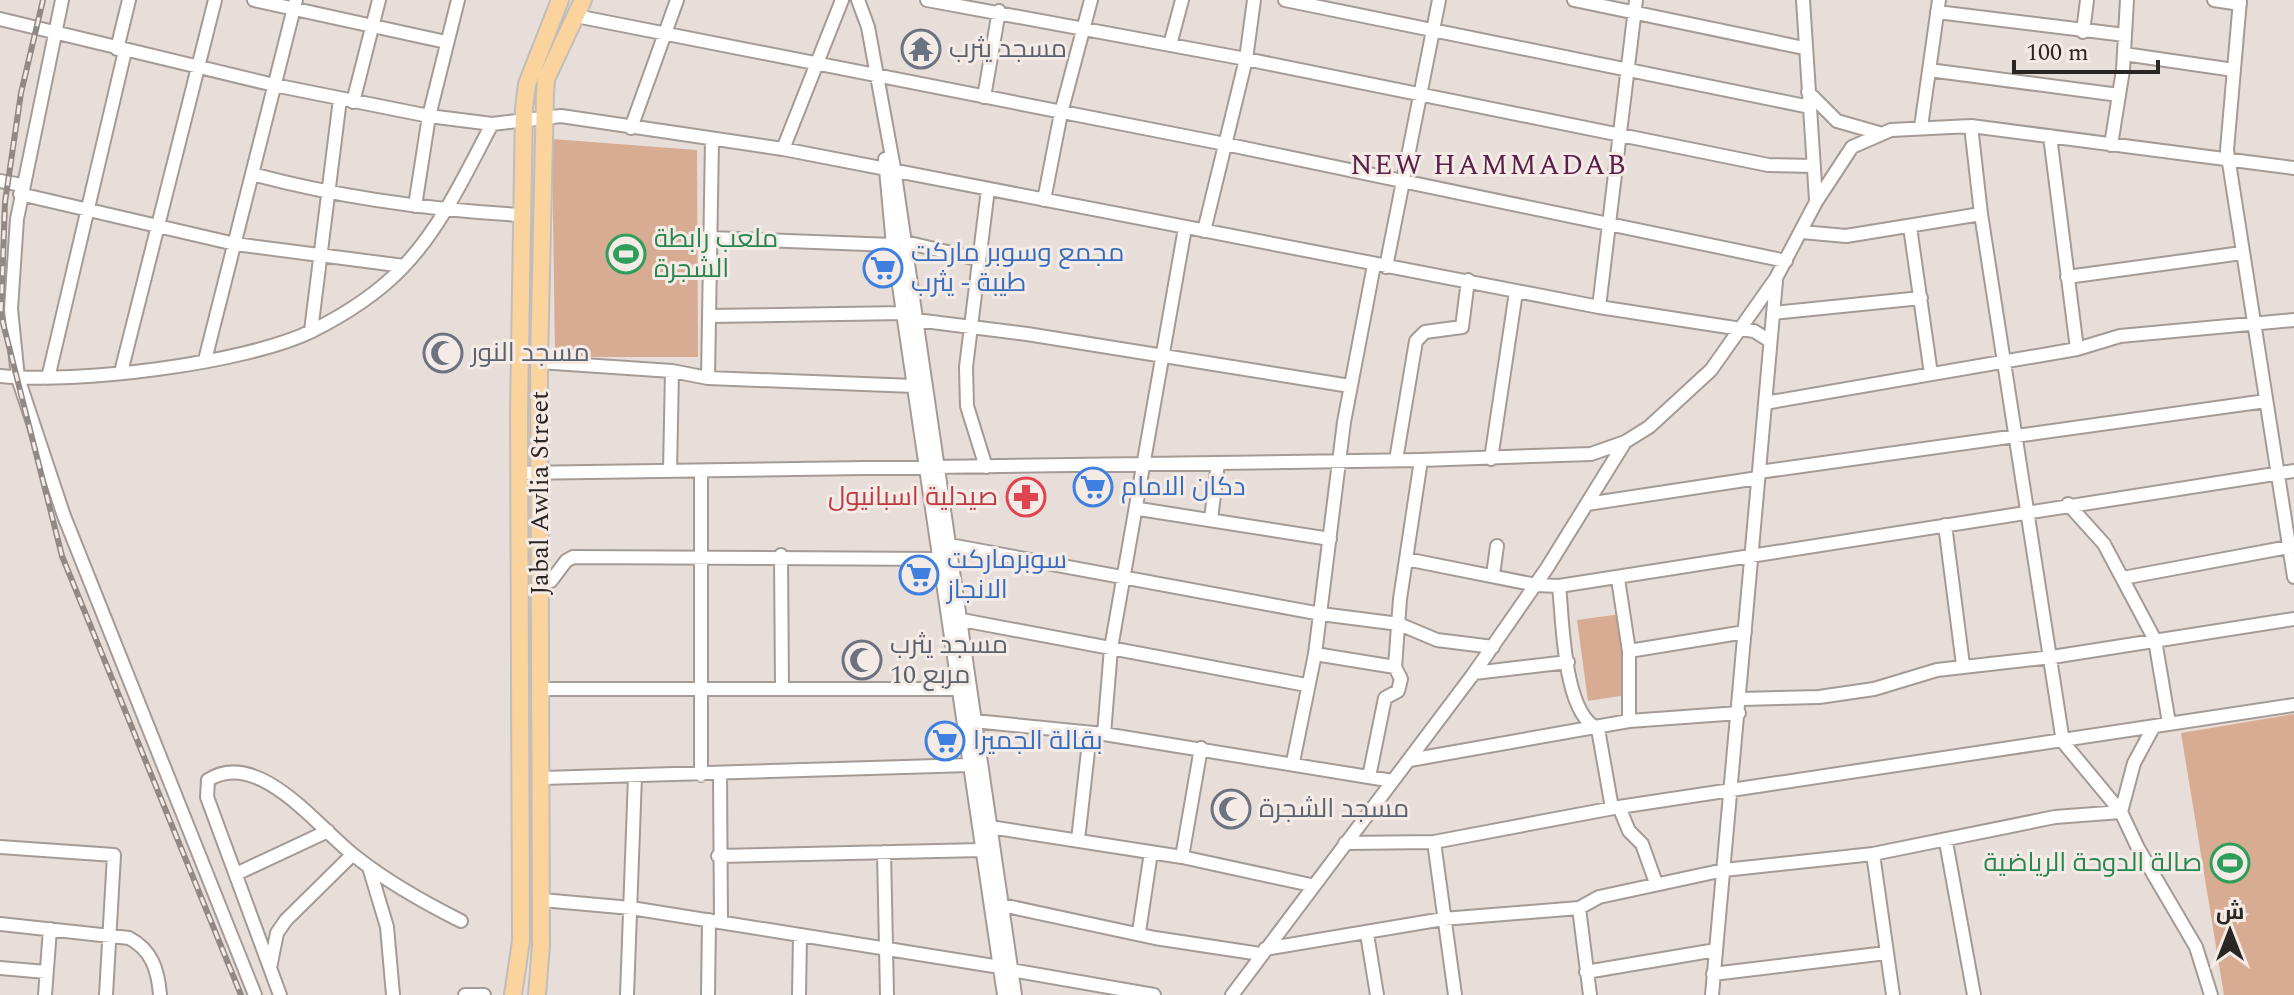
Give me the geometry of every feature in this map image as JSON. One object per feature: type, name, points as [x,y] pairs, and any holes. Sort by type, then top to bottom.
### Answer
[{"type":"main road","name":"Jabal Awlia Street","points":[[513,995],[521,941],[519,473],[523,122],[525,91],[560,0]]},
{"type":"main road","name":"Jabal Awlia Street","points":[[537,995],[543,778],[539,362],[544,117],[546,79],[583,0]]},
{"type":"street","points":[[62,0],[21,189],[11,309],[18,378],[64,516],[255,995]]},
{"type":"street","points":[[48,378],[87,211],[129,0]]},
{"type":"street","points":[[121,372],[215,0]]},
{"type":"street","points":[[254,0],[294,5],[372,27],[446,42]]},
{"type":"street","points":[[311,331],[328,194],[347,100],[379,0]]},
{"type":"street","points":[[415,206],[429,116],[458,0]]},
{"type":"street","points":[[631,128],[677,0]]},
{"type":"street","points":[[783,149],[842,0]]},
{"type":"street","points":[[858,0],[868,27],[886,136],[899,244],[903,313],[914,386],[950,545],[962,620],[1002,905],[1004,995]]},
{"type":"street","points":[[931,0],[1246,59],[1420,97],[1768,165],[1814,166]]},
{"type":"street","points":[[1044,200],[1061,113],[1091,0]]},
{"type":"street","points":[[1170,45],[1182,0]]},
{"type":"street","points":[[1204,231],[1246,59],[1254,0]]},
{"type":"street","points":[[1285,0],[1810,107]]},
{"type":"street","points":[[1293,762],[1306,685],[1315,654],[1350,386],[1403,181],[1439,0]]},
{"type":"street","points":[[1574,0],[1635,6],[1804,48]]},
{"type":"street","points":[[1803,0],[1816,202]]},
{"type":"street","points":[[2083,32],[2087,0]]},
{"type":"street","points":[[2111,145],[2124,54],[2127,0]]},
{"type":"street","points":[[2214,0],[2240,2],[2228,160],[2292,546],[2294,577]]},
{"type":"street","points":[[205,360],[294,5]]},
{"type":"street","points":[[1599,307],[1635,6]]},
{"type":"street","points":[[1921,127],[1938,6],[2083,32],[2125,35]]},
{"type":"street","points":[[984,97],[999,11]]},
{"type":"street","points":[[576,16],[1225,144],[1786,261]]},
{"type":"street","points":[[0,19],[274,85],[429,116],[492,124],[561,116],[783,149],[1380,266],[1468,280],[1516,292],[1754,331],[1770,341]]},
{"type":"street","points":[[2124,54],[2234,70]]},
{"type":"street","points":[[1929,70],[2119,95]]},
{"type":"street","points":[[1808,92],[1837,121],[1880,133]]},
{"type":"street","points":[[0,376],[48,378],[205,360],[311,331],[378,291],[404,266],[445,210],[492,124]]},
{"type":"street","points":[[519,473],[933,469],[1580,456],[1625,442],[1681,401],[1741,331],[1776,278],[1844,154],[1880,133],[1921,127],[1971,126],[2294,168]]},
{"type":"street","points":[[1971,126],[1981,214],[2063,742],[2121,812],[2138,848],[2196,947],[2211,995]]},
{"type":"street","points":[[2050,136],[2077,349]]},
{"type":"street","points":[[708,378],[712,140]]},
{"type":"street","points":[[252,174],[328,194],[445,210],[522,215]]},
{"type":"street","points":[[0,181],[87,211],[159,229],[320,257],[404,266]]},
{"type":"street","points":[[986,467],[967,406],[969,327],[988,189]]},
{"type":"street","points":[[1802,232],[1846,236],[1981,214]]},
{"type":"street","points":[[1910,227],[1931,374]]},
{"type":"street","points":[[1104,734],[1111,648],[1139,509],[1161,356],[1185,228]]},
{"type":"street","points":[[710,238],[899,244],[977,259]]},
{"type":"street","points":[[899,244],[916,320],[940,559],[982,850],[1005,968],[1015,995]]},
{"type":"street","points":[[2067,277],[2242,253]]},
{"type":"street","points":[[1712,995],[1776,278]]},
{"type":"street","points":[[1396,460],[1416,341],[1425,332],[1462,327],[1468,280]]},
{"type":"street","points":[[1491,459],[1516,292]]},
{"type":"street","points":[[1773,313],[1921,298]]},
{"type":"street","points":[[709,316],[903,313]]},
{"type":"street","points":[[916,320],[1350,386]]},
{"type":"street","points":[[1765,403],[2077,349],[2120,336],[2294,320]]},
{"type":"street","points":[[539,362],[672,371],[708,378],[914,386]]},
{"type":"street","points":[[670,471],[672,371]]},
{"type":"street","points":[[1587,504],[2017,434],[2266,401]]},
{"type":"street","points":[[1232,995],[1311,885],[1410,760],[1493,647],[1536,585],[1625,442]]},
{"type":"street","points":[[1369,777],[1385,698],[1398,691],[1401,679],[1395,667],[1406,559],[1421,460]]},
{"type":"street","points":[[1211,519],[1218,463]]},
{"type":"street","points":[[701,471],[701,775]]},
{"type":"street","points":[[1406,559],[1536,585],[1559,586],[2294,471]]},
{"type":"street","points":[[2068,504],[2104,544],[2155,640],[2169,723]]},
{"type":"street","points":[[1139,509],[1330,539]]},
{"type":"street","points":[[1945,525],[1963,665]]},
{"type":"street","points":[[950,545],[1321,614],[1399,624],[1437,640],[1493,647]]},
{"type":"street","points":[[1493,575],[1497,546]]},
{"type":"street","points":[[2123,578],[2292,546]]},
{"type":"street","points":[[541,583],[551,581],[566,561],[573,557],[781,555],[940,559]]},
{"type":"street","points":[[781,555],[782,689]]},
{"type":"street","points":[[1618,579],[1629,651],[1629,721]]},
{"type":"street","points":[[1559,586],[1568,662],[1580,716],[1598,729],[1616,808],[1629,831],[1642,844],[1656,883]]},
{"type":"street","points":[[1410,760],[1598,729],[1629,721],[1874,689],[1963,665],[2052,657],[2294,619]]},
{"type":"street","points":[[962,620],[1306,685]]},
{"type":"street","points":[[1629,651],[1745,632]]},
{"type":"street","points":[[1315,654],[1395,667]]},
{"type":"street","points":[[1474,673],[1568,662]]},
{"type":"street","points":[[541,689],[958,689]]},
{"type":"street","points":[[1345,843],[1434,842],[1616,808],[2294,705]]},
{"type":"street","points":[[974,721],[1104,734],[1293,762],[1393,781]]},
{"type":"street","points":[[2121,812],[2134,763],[2154,726]]},
{"type":"street","points":[[1078,840],[1090,733]]},
{"type":"street","points":[[1182,857],[1201,748]]},
{"type":"street","points":[[543,778],[970,765]]},
{"type":"street","points":[[280,995],[207,797],[208,780],[216,775],[236,772],[268,783],[328,831],[352,855],[412,897],[461,921]]},
{"type":"street","points":[[708,995],[715,921],[720,774]]},
{"type":"street","points":[[627,995],[635,776]]},
{"type":"street","points":[[1002,905],[1139,932],[1155,938],[1263,952],[1443,919],[1579,908],[1599,897],[1724,870],[1873,854],[1946,842],[2055,817],[2121,812]]},
{"type":"street","points":[[990,827],[1182,857],[1311,885]]},
{"type":"street","points":[[236,874],[328,831]]},
{"type":"street","points":[[1434,842],[1455,995]]},
{"type":"street","points":[[1946,842],[1974,995]]},
{"type":"street","points":[[0,847],[114,855],[106,995]]},
{"type":"street","points":[[718,856],[982,850]]},
{"type":"street","points":[[884,852],[889,950],[887,995]]},
{"type":"street","points":[[1139,932],[1151,852]]},
{"type":"street","points":[[1873,854],[1893,995]]},
{"type":"street","points":[[270,969],[277,933],[286,920],[352,855]]},
{"type":"street","points":[[369,867],[387,927],[393,995]]},
{"type":"street","points":[[542,900],[631,908],[715,921],[1154,995]]},
{"type":"street","points":[[1579,908],[1590,995]]},
{"type":"street","points":[[0,924],[129,938],[148,952],[155,965],[160,995]]},
{"type":"street","points":[[45,995],[50,929]]},
{"type":"street","points":[[1367,934],[1377,995]]},
{"type":"street","points":[[799,995],[800,936]]},
{"type":"street","points":[[1586,972],[1716,950]]},
{"type":"street","points":[[1713,974],[1886,953]]},
{"type":"street","points":[[0,968],[46,972]]},
{"type":"street","points":[[465,995],[484,995]]},
{"type":"shaded area","name":"ملعب رابطة الشجرة","points":[[552,139],[697,150],[698,357],[555,357]]},
{"type":"shaded area","points":[[1621,614],[1633,694],[1588,701],[1577,620]]},
{"type":"shaded area","points":[[2294,714],[2294,995],[2224,995],[2181,733]]},
{"type":"railway","points":[[43,0],[21,93],[5,202],[1,315],[62,556],[241,995]]},
{"type":"place","name":"مسجد يثرب","points":[[921,49]]},
{"type":"place","name":"ملعب رابطة الشجرة","points":[[626,254]]},
{"type":"place","name":"مجمع وسوبر ماركت طيبة - يثرب","points":[[883,268]]},
{"type":"place","name":"مسجد النور","points":[[443,353]]},
{"type":"place","name":"دكان الامام","points":[[1093,487]]},
{"type":"place","name":"صيدلية اسبانيول","points":[[1026,497]]},
{"type":"place","name":"سوبرماركت الانجاز","points":[[919,575]]},
{"type":"place","name":"مسجد يثرب مربع 10","points":[[862,660]]},
{"type":"place","name":"بقالة الجميرا","points":[[945,741]]},
{"type":"place","name":"مسجد الشجرة","points":[[1231,809]]},
{"type":"place","name":"صالة الدوحة الرياضية","points":[[2230,863]]},
{"type":"district","name":"NEW HAMMADAB","points":[[1489,165]]}]
